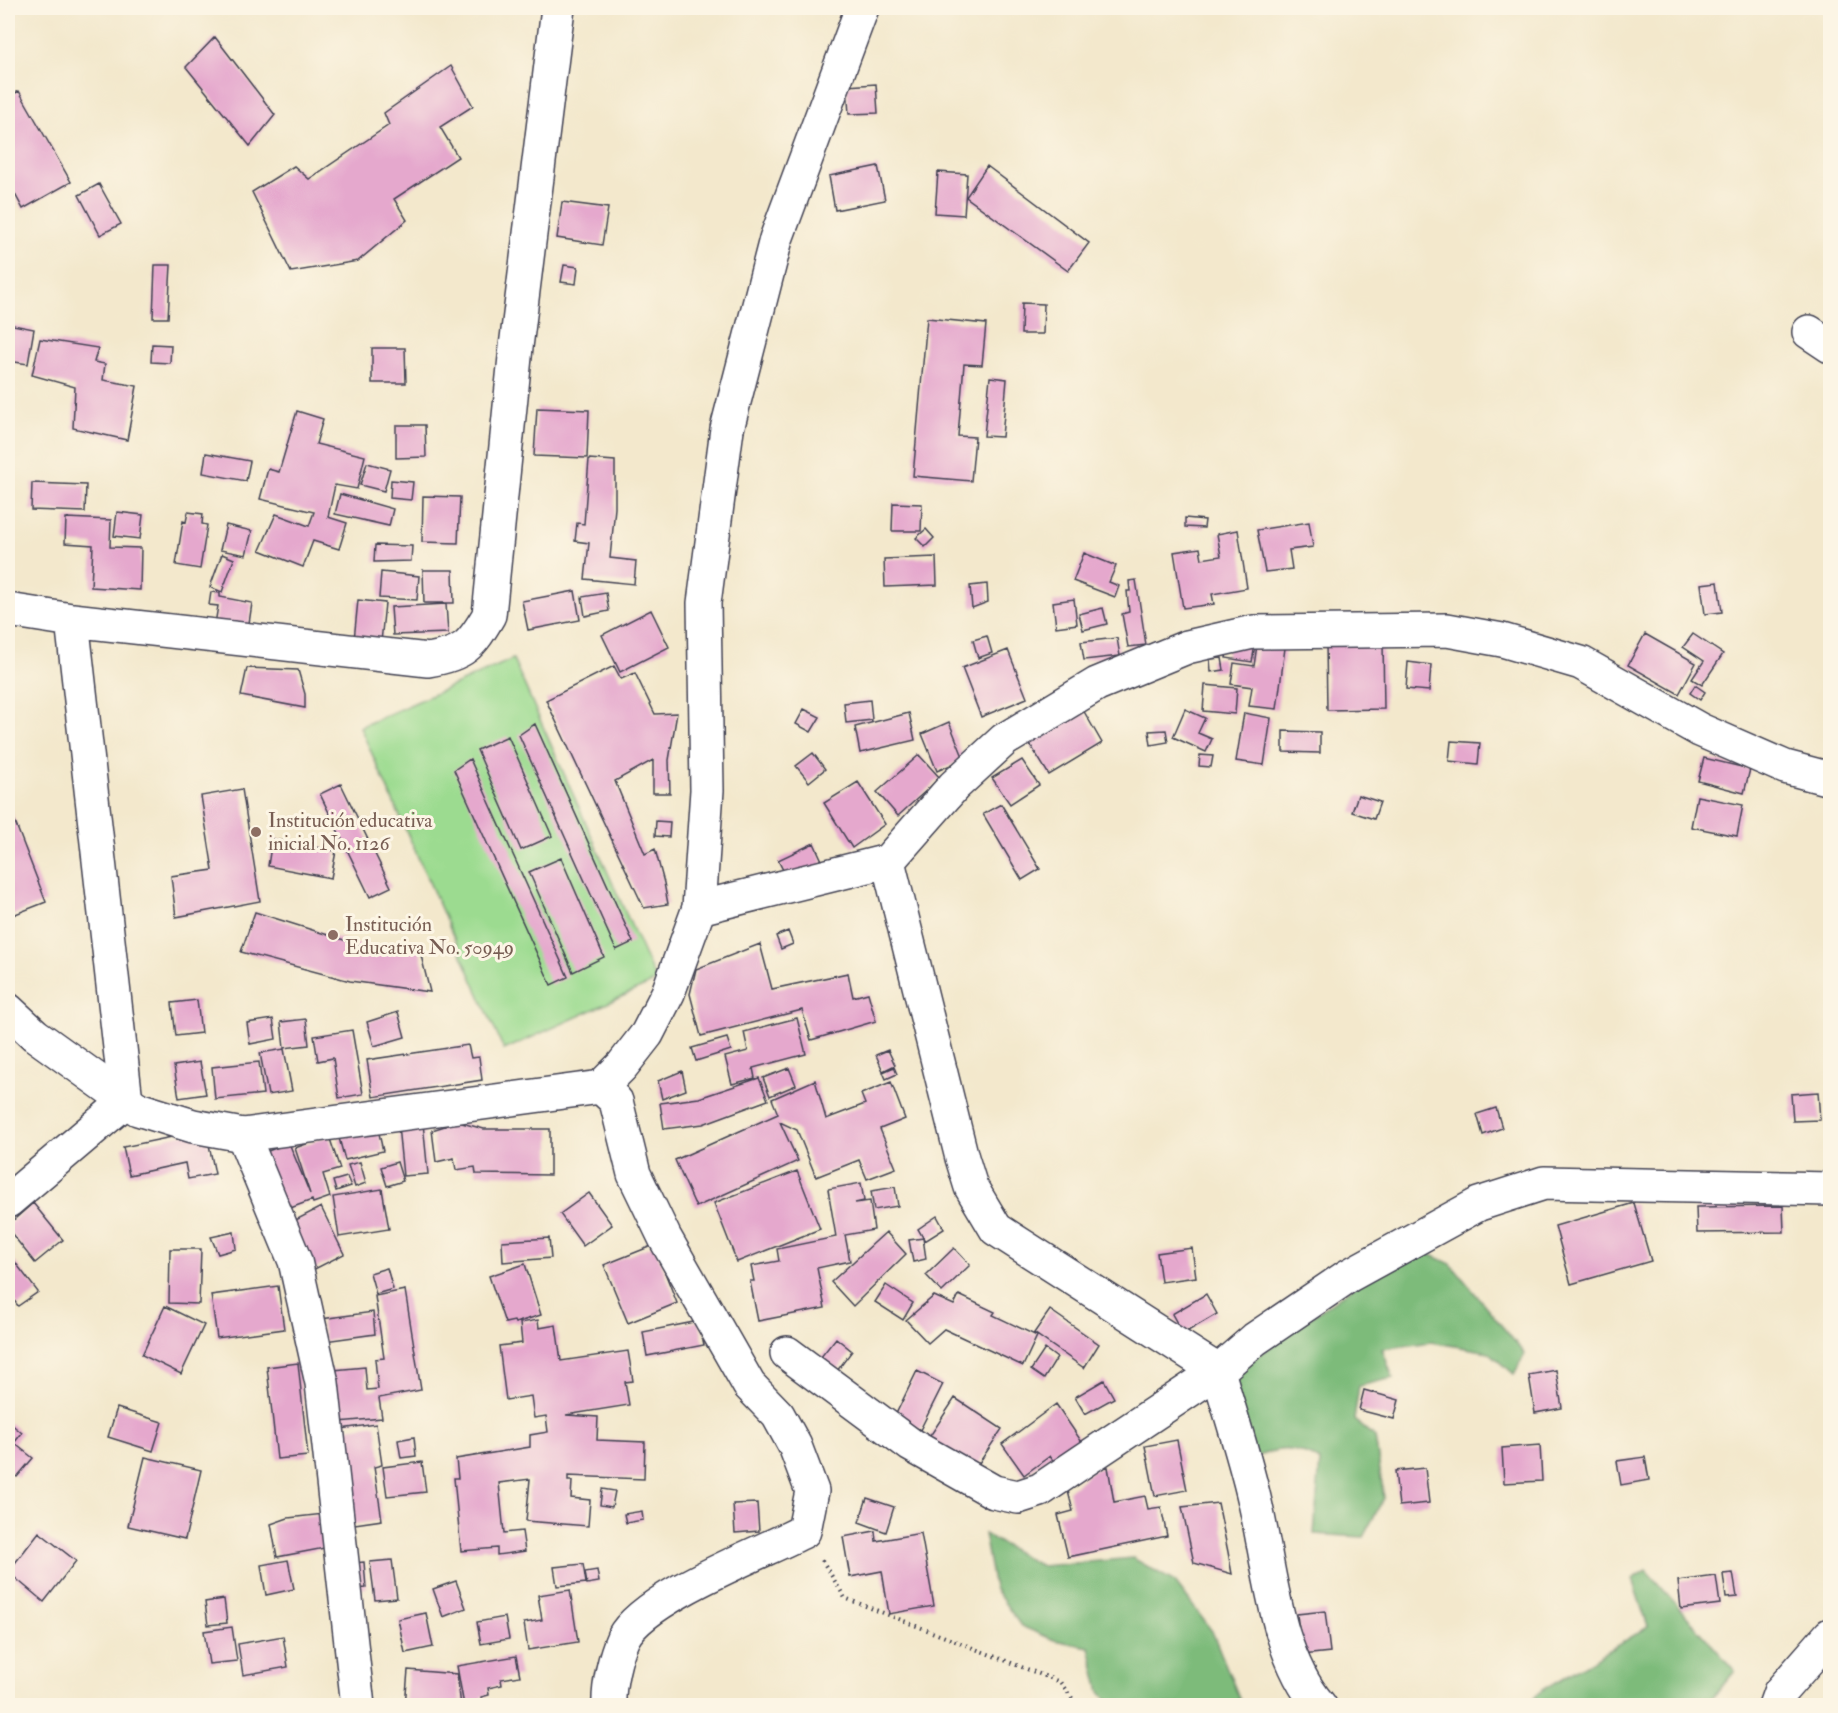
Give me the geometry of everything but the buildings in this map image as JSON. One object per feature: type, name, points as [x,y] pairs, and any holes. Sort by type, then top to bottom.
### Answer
[{"type":"street","points":[[8,610],[72,620],[428,660],[453,656],[473,643],[489,615],[516,347],[558,8]]},
{"type":"street","points":[[8,1010],[35,1035],[126,1101],[154,1116],[243,1135],[601,1086],[622,1066],[647,1034],[668,993],[699,908],[707,790],[704,603],[727,429],[776,239],[862,8]]},
{"type":"street","points":[[72,620],[126,1101]]},
{"type":"street","points":[[699,908],[888,861],[954,786],[1005,740],[1097,684],[1187,647],[1253,632],[1447,630],[1502,640],[1581,663],[1700,730],[1785,767],[1830,779]]},
{"type":"street","points":[[888,861],[971,1186],[996,1229],[1218,1371],[1254,1498],[1276,1608],[1298,1675],[1320,1706]]},
{"type":"street","points":[[601,1086],[616,1101],[634,1174],[665,1238],[749,1385],[778,1415],[795,1446],[812,1491],[804,1531],[652,1606],[624,1637],[609,1692],[609,1706]]},
{"type":"street","points":[[8,1201],[126,1101]]},
{"type":"street","points":[[243,1135],[295,1261],[322,1383],[358,1706]]},
{"type":"street","points":[[787,1353],[911,1445],[994,1492],[1018,1497],[1040,1490],[1218,1371],[1255,1339],[1348,1276],[1479,1204],[1544,1183],[1830,1189]]},
{"type":"street","points":[[1775,1706],[1780,1692],[1830,1635]]},
{"type":"path","points":[[804,1531],[845,1598],[1060,1682],[1078,1706]]},
{"type":"green space","points":[[513,659],[656,981],[504,1050],[360,727]]},
{"type":"green space","points":[[1427,1253],[1451,1264],[1525,1354],[1514,1374],[1489,1352],[1431,1342],[1382,1349],[1393,1378],[1359,1386],[1354,1420],[1375,1437],[1384,1498],[1363,1537],[1314,1534],[1320,1461],[1293,1450],[1278,1450],[1251,1459],[1213,1405],[1252,1360],[1396,1256]]},
{"type":"green space","points":[[984,1534],[1041,1566],[1133,1558],[1175,1582],[1212,1631],[1242,1705],[1111,1705],[1100,1692],[1089,1647],[1054,1640],[1021,1626],[994,1588]]},
{"type":"green space","points":[[1646,1570],[1735,1671],[1706,1705],[1527,1705],[1541,1691],[1648,1627],[1632,1579]]},
{"type":"place","name":"Institución educativa inicial No. 1126","points":[[256,832]]},
{"type":"place","name":"Institución Educativa No. 50949","points":[[333,935]]}]
